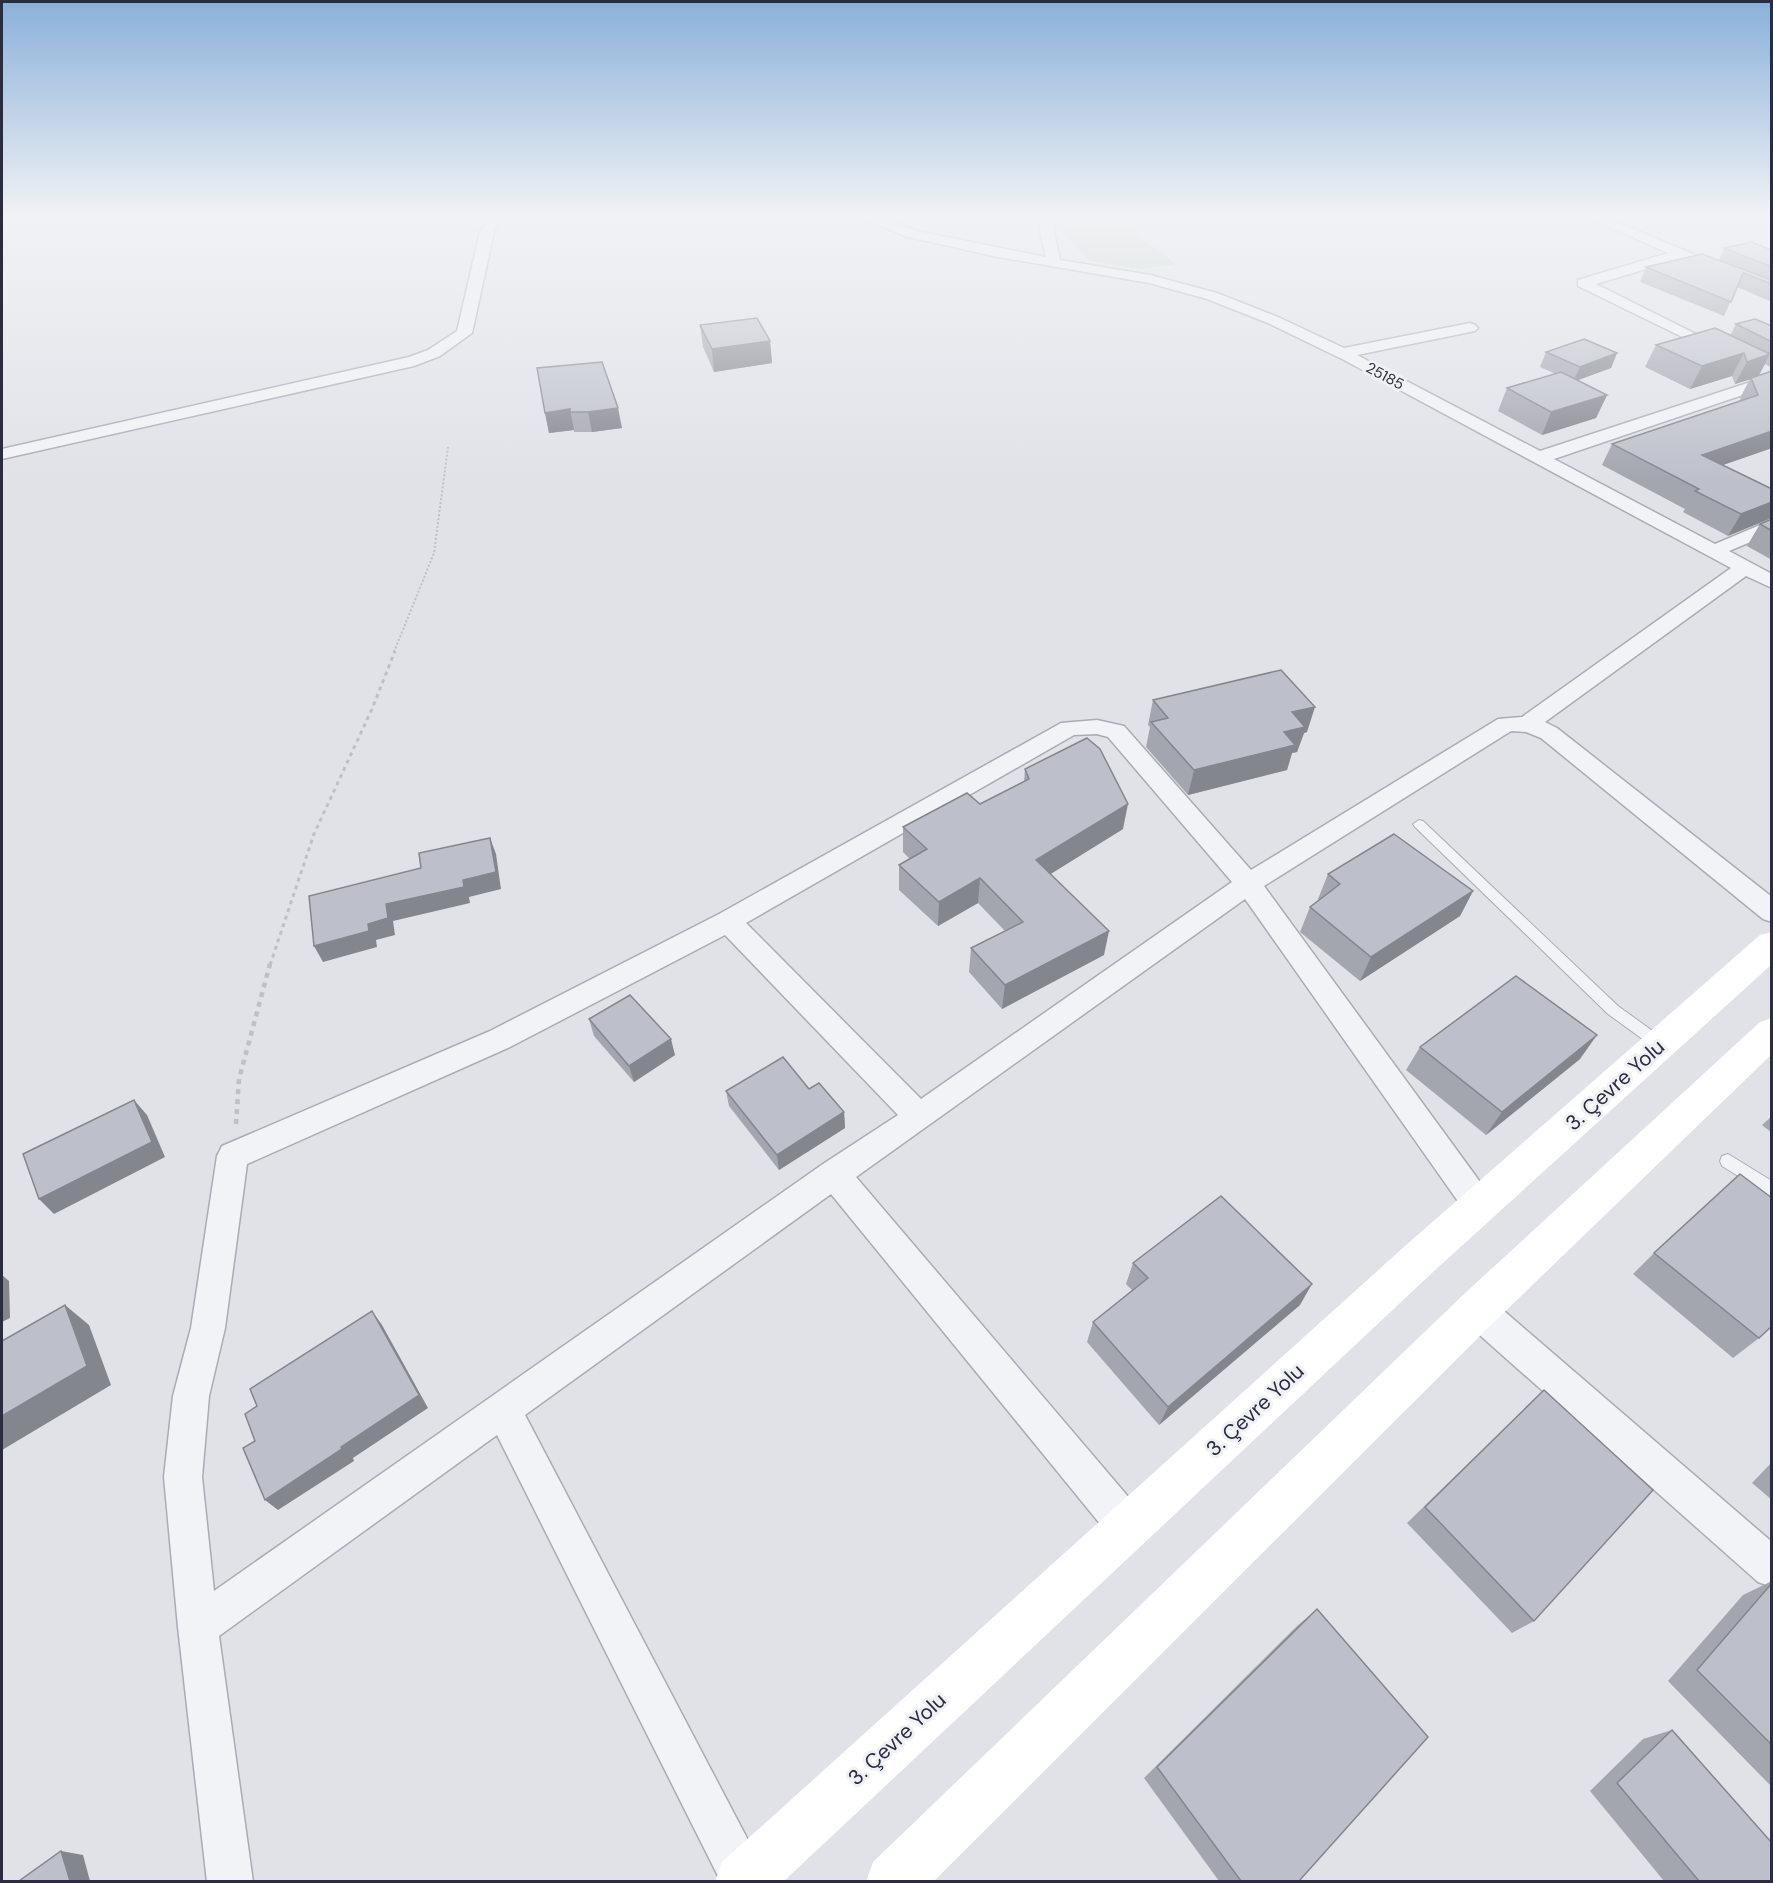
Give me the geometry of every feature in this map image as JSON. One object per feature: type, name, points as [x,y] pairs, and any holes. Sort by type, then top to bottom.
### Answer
[{"type":"main road","name":"3. Çevre Yolu","points":[[743,1880],[1419,1259],[1480,1207],[1772,944]]},
{"type":"main road","points":[[893,1881],[1477,1310],[1772,1032]]},
{"type":"street","points":[[2,454],[414,361],[434,353],[464,333],[470,306]]},
{"type":"street","name":"25185","points":[[1237,306],[1273,320],[1342,353],[1716,550],[1772,582]]},
{"type":"street","points":[[1630,306],[1740,359]]},
{"type":"street","points":[[1342,353],[1470,328]]},
{"type":"street","points":[[1538,458],[1768,375]]},
{"type":"street","points":[[1716,550],[1772,526]]},
{"type":"street","points":[[1527,724],[1746,567]]},
{"type":"street","points":[[198,1627],[834,1174],[919,1117],[1248,884],[1506,724],[1527,724],[1549,733],[1772,912]]},
{"type":"street","points":[[230,1881],[198,1627],[183,1476],[191,1396],[208,1328],[233,1156],[500,1039],[728,921],[1069,728],[1084,726],[1116,732],[1248,884],[1480,1207]]},
{"type":"street","points":[[728,921],[919,1117]]},
{"type":"street","points":[[834,1174],[1128,1527]]},
{"type":"street","points":[[1477,1310],[1772,1568]]},
{"type":"street","points":[[503,1409],[743,1880]]},
{"type":"lane","points":[[1419,824],[1613,1010],[1660,1044]]},
{"type":"lane","points":[[1728,1161],[1772,1190]]},
{"type":"path","points":[[233,1156],[239,1079],[260,995],[314,834],[372,710],[434,553],[448,447]]},
{"type":"building","points":[[757,318],[770,341],[712,349],[700,325]]},
{"type":"building","points":[[1755,319],[1772,326],[1772,342],[1736,324]]},
{"type":"building","points":[[1715,328],[1770,354],[1747,362],[1744,353],[1702,366],[1656,345]]},
{"type":"building","points":[[1584,339],[1617,353],[1580,367],[1546,352]]},
{"type":"building","points":[[602,362],[618,408],[588,412],[570,412],[570,409],[545,413],[537,368]]},
{"type":"building","points":[[1772,371],[1772,431],[1702,455],[1772,489],[1772,502],[1741,514],[1695,491],[1699,489],[1612,444],[1758,395],[1751,378]]},
{"type":"building","points":[[1561,372],[1607,395],[1551,412],[1507,388]]},
{"type":"building","points":[[1772,519],[1772,531],[1760,524]]},
{"type":"building","points":[[1281,670],[1315,707],[1292,712],[1305,727],[1284,732],[1295,745],[1194,770],[1151,722],[1168,718],[1153,700]]},
{"type":"building","points":[[1087,738],[1100,749],[1128,804],[1036,860],[1109,931],[1005,985],[971,948],[1023,922],[980,878],[939,902],[899,865],[927,849],[903,827],[967,793],[980,804],[1029,779],[1025,769]]},
{"type":"building","points":[[1394,834],[1473,891],[1371,957],[1310,907],[1340,884],[1328,874]]},
{"type":"building","points":[[490,838],[496,872],[463,880],[464,887],[386,904],[388,918],[368,924],[369,931],[314,946],[309,896],[421,868],[419,853]]},
{"type":"building","points":[[1516,976],[1597,1035],[1502,1112],[1420,1047]]},
{"type":"building","points":[[630,995],[671,1039],[629,1066],[589,1019]]},
{"type":"building","points":[[783,1057],[809,1089],[819,1083],[844,1112],[777,1155],[726,1091]]},
{"type":"building","points":[[134,1100],[152,1142],[39,1199],[23,1154]]},
{"type":"building","points":[[1740,1174],[1772,1198],[1772,1326],[1759,1338],[1654,1253]]},
{"type":"building","points":[[1221,1196],[1312,1284],[1168,1407],[1093,1322],[1148,1278],[1133,1263]]},
{"type":"building","points":[[65,1305],[87,1366],[2,1416],[2,1341]]},
{"type":"building","points":[[372,1311],[419,1395],[265,1500],[243,1448],[255,1441],[245,1414],[257,1406],[250,1389]]},
{"type":"building","points":[[1544,1390],[1653,1490],[1534,1621],[1425,1507]]},
{"type":"building","points":[[1772,1583],[1772,1745],[1697,1670]]},
{"type":"building","points":[[1317,1609],[1428,1737],[1299,1881],[1241,1881],[1157,1767]]},
{"type":"building","points":[[1672,1730],[1772,1843],[1772,1880],[1699,1881],[1617,1783]]},
{"type":"building","points":[[61,1851],[70,1881],[19,1881]]}]
